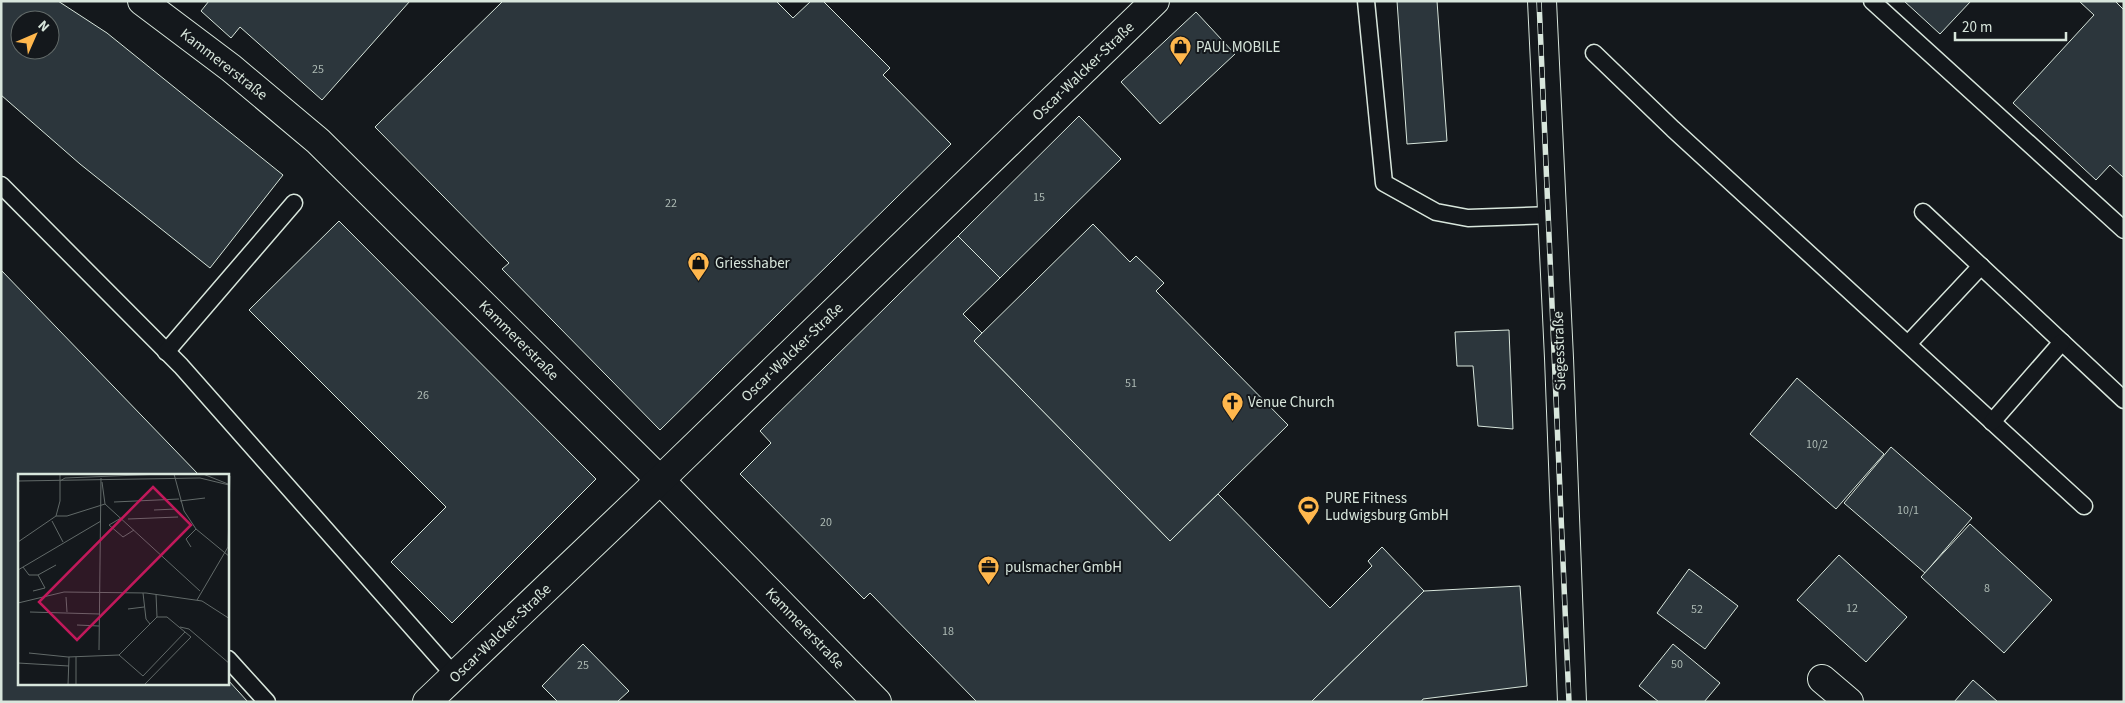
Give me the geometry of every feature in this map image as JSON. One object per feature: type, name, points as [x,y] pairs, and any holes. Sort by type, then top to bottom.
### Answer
[{"type":"street","name":"Kammererstraße","points":[[142,1],[231,68],[318,141],[660,480],[877,702]]},
{"type":"street","name":"Oscar-Walcker-Straße","points":[[427,702],[660,480],[1155,1]]},
{"type":"street","name":"Siegesstraße","points":[[1542,1],[1553,215],[1572,702]]},
{"type":"street","points":[[1822,679],[1849,702]]},
{"type":"lane","points":[[1366,1],[1384,183],[1436,212],[1468,218],[1553,215]]},
{"type":"lane","points":[[1872,1],[2124,230]]},
{"type":"lane","points":[[1594,53],[2084,506]]},
{"type":"lane","points":[[1,185],[166,352],[455,676]]},
{"type":"lane","points":[[166,352],[294,204]]},
{"type":"lane","points":[[1923,212],[2124,400]]},
{"type":"lane","points":[[1908,344],[1981,266]]},
{"type":"lane","points":[[1992,422],[2062,342]]},
{"type":"lane","points":[[229,661],[268,702]]},
{"type":"building","points":[[1,1],[58,1],[107,33],[283,175],[210,268],[80,164],[1,95]]},
{"type":"building","points":[[209,1],[410,1],[322,100],[240,27],[231,38],[201,11]]},
{"type":"building","points":[[503,1],[776,1],[793,18],[811,1],[823,1],[890,68],[883,75],[951,144],[660,430],[502,269],[509,263],[375,127]]},
{"type":"building","points":[[1397,1],[1437,1],[1447,141],[1407,144]]},
{"type":"building","points":[[1904,1],[1971,1],[1940,34]]},
{"type":"building","points":[[2079,1],[2115,1],[2124,10],[2124,178],[2110,165],[2096,180],[2013,103],[2094,15]]},
{"type":"building","points":[[1196,12],[1235,54],[1160,124],[1121,82]]},
{"type":"building","points":[[1079,116],[1121,159],[1000,278],[958,236]]},
{"type":"building","points":[[339,221],[596,479],[452,623],[391,562],[446,507],[249,310]]},
{"type":"building","points":[[1093,224],[1130,262],[1136,256],[1164,283],[1156,291],[1288,425],[1170,541],[974,341]]},
{"type":"building","points":[[958,236],[1000,278],[963,314],[982,333],[974,341],[1170,541],[1218,494],[1330,608],[1372,566],[1368,561],[1382,547],[1424,591],[1311,702],[977,702],[870,593],[864,599],[740,474],[771,443],[760,431]]},
{"type":"building","points":[[1,270],[198,474],[18,474],[18,686],[229,686],[229,681],[248,702],[1,702]]},
{"type":"building","points":[[1509,330],[1513,429],[1478,426],[1473,366],[1457,366],[1455,332]]},
{"type":"building","points":[[1797,378],[1884,454],[1836,509],[1750,434]]},
{"type":"building","points":[[1891,447],[1972,518],[1925,573],[1844,503]]},
{"type":"building","points":[[1970,524],[2052,600],[2004,653],[1921,577]]},
{"type":"building","points":[[1839,555],[1907,617],[1866,662],[1797,600]]},
{"type":"building","points":[[1689,569],[1738,606],[1705,649],[1657,613]]},
{"type":"building","points":[[1520,586],[1527,686],[1423,699],[1421,702],[1311,702],[1424,591]]},
{"type":"building","points":[[583,644],[629,691],[617,702],[558,702],[542,686]]},
{"type":"building","points":[[1673,644],[1720,683],[1704,702],[1659,702],[1639,686]]},
{"type":"building","points":[[1973,680],[1998,702],[1954,702]]},
{"type":"railway","points":[[1539,1],[1569,702]]},
{"type":"place","name":"PAUL MOBILE","points":[[1180,66]]},
{"type":"place","name":"Griesshaber","points":[[699,282]]},
{"type":"place","name":"Venue Church","points":[[1232,421]]},
{"type":"place","name":"PURE Fitness Ludwigsburg GmbH","points":[[1309,526]]},
{"type":"place","name":"pulsmacher GmbH","points":[[989,586]]}]
